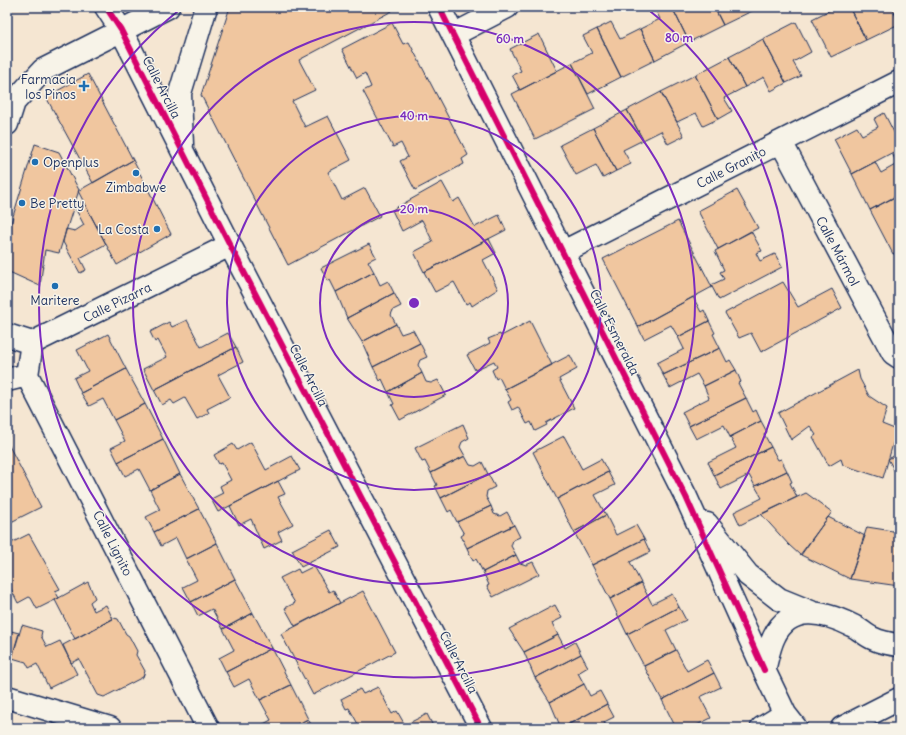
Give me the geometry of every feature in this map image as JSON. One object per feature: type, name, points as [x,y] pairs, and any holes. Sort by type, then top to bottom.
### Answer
[{"type":"street","name":"Calle Arcilla","points":[[106,7],[121,30],[230,245],[481,728]]},
{"type":"street","name":"Calle Arcilla","points":[[113,7],[121,30]]},
{"type":"street","points":[[7,124],[14,102],[43,70],[168,7]]},
{"type":"street","name":"Calle Arcilla","points":[[183,152],[180,93],[206,7]]},
{"type":"street","name":"Calle Esmeralda","points":[[439,7],[686,497],[764,670],[790,721]]},
{"type":"street","points":[[453,34],[507,7]]},
{"type":"street","name":"Calle Granito","points":[[562,252],[899,82]]},
{"type":"street","name":"Calle Mármol","points":[[781,142],[893,353],[899,357]]},
{"type":"street","name":"Calle Pizarra","points":[[32,344],[230,245]]},
{"type":"street","points":[[7,335],[32,344],[17,378]]},
{"type":"street","name":"Calle Lignito","points":[[17,378],[208,728]]},
{"type":"street","name":"Calle Esmeralda","points":[[686,497],[748,575],[779,599],[811,612],[824,614],[852,625],[872,638],[899,645]]},
{"type":"street","points":[[764,670],[773,637],[782,624],[796,616],[811,612]]},
{"type":"street","points":[[7,697],[110,728]]},
{"type":"street","points":[[842,728],[899,699]]},
{"type":"street","points":[[762,728],[790,721]]},
{"type":"building","points":[[230,7],[390,7],[392,11],[299,60],[315,90],[292,101],[305,127],[328,116],[351,160],[328,172],[342,200],[365,188],[380,216],[288,265],[201,95]]},
{"type":"building","points":[[654,7],[672,7],[689,42],[655,60],[640,29],[660,19]]},
{"type":"building","points":[[672,7],[714,7],[723,25],[689,42]]},
{"type":"building","points":[[714,7],[755,7],[756,9],[723,25]]},
{"type":"building","points":[[836,7],[849,7],[866,40],[831,57],[812,19]]},
{"type":"building","points":[[849,7],[892,7],[899,24],[866,40]]},
{"type":"building","points":[[892,7],[899,7],[899,22]]},
{"type":"building","points":[[611,22],[620,39],[640,29],[655,60],[621,77],[597,29]]},
{"type":"building","points":[[796,22],[811,52],[793,62],[801,76],[786,83],[763,39]]},
{"type":"building","points":[[392,23],[403,44],[409,42],[468,155],[462,159],[464,164],[415,190],[400,161],[408,157],[401,143],[393,147],[363,91],[371,87],[365,73],[357,78],[342,49]]},
{"type":"building","points":[[597,29],[621,77],[588,94],[572,63],[592,53],[583,36]]},
{"type":"building","points":[[539,34],[557,71],[520,90],[512,75],[521,71],[510,49]]},
{"type":"building","points":[[763,39],[786,83],[771,91],[764,77],[745,87],[729,57]]},
{"type":"building","points":[[729,57],[745,87],[724,98],[732,111],[718,119],[695,75]]},
{"type":"building","points":[[572,63],[595,109],[535,139],[512,94]]},
{"type":"building","points":[[88,74],[133,160],[93,183],[46,97]]},
{"type":"building","points":[[695,75],[718,119],[703,126],[696,113],[677,122],[661,92]]},
{"type":"building","points":[[661,92],[684,136],[668,144],[661,131],[643,140],[627,110]]},
{"type":"building","points":[[627,110],[643,140],[623,150],[631,164],[616,171],[593,128]]},
{"type":"building","points":[[884,113],[899,142],[899,149],[852,174],[834,139],[857,127],[862,135],[878,127],[874,119]]},
{"type":"building","points":[[593,128],[616,171],[603,178],[596,165],[576,175],[560,145]]},
{"type":"building","points":[[35,144],[59,152],[79,190],[59,253],[45,250],[40,286],[7,271],[7,236]]},
{"type":"building","points":[[899,149],[899,195],[870,210],[852,174],[875,162],[881,173],[897,164],[892,153]]},
{"type":"building","points":[[133,160],[171,234],[117,265],[78,191]]},
{"type":"building","points":[[442,182],[453,202],[459,198],[475,227],[499,215],[506,230],[424,272],[414,252],[433,242],[422,220],[402,231],[392,210]]},
{"type":"building","points":[[737,190],[758,228],[718,249],[698,211]]},
{"type":"building","points":[[894,197],[899,206],[899,251],[893,254],[870,210]]},
{"type":"building","points":[[83,201],[106,244],[80,258],[86,270],[80,273],[63,242],[66,229],[75,231],[84,225],[74,206]]},
{"type":"building","points":[[678,221],[712,287],[638,327],[603,259]]},
{"type":"building","points":[[751,231],[762,251],[756,253],[760,261],[775,254],[782,267],[719,300],[711,285],[724,279],[720,272],[724,270],[715,251]]},
{"type":"building","points":[[489,239],[496,253],[483,260],[498,289],[472,306],[470,302],[466,304],[454,282],[435,292],[424,272]]},
{"type":"building","points":[[369,244],[376,257],[368,261],[374,272],[336,292],[330,280],[328,281],[321,268]]},
{"type":"building","points":[[899,251],[899,262],[894,253]]},
{"type":"building","points":[[374,272],[380,285],[388,281],[394,293],[347,318],[336,292]]},
{"type":"building","points":[[783,282],[798,307],[832,289],[842,308],[761,352],[751,333],[739,338],[725,313]]},
{"type":"building","points":[[394,293],[401,306],[393,310],[391,315],[396,324],[362,342],[347,318]]},
{"type":"building","points":[[693,297],[701,312],[704,310],[709,321],[678,337],[671,325],[644,339],[638,327]]},
{"type":"building","points":[[187,320],[201,347],[228,333],[236,347],[154,390],[143,369],[167,357],[158,340],[155,342],[150,332],[169,322],[172,327]]},
{"type":"building","points":[[530,321],[552,365],[505,389],[499,377],[496,379],[492,370],[497,367],[494,361],[475,370],[467,355],[490,343],[488,339],[500,334],[501,336]]},
{"type":"building","points":[[709,321],[715,333],[713,334],[720,348],[663,375],[657,363],[684,349],[678,337]]},
{"type":"building","points":[[396,324],[401,334],[413,330],[420,343],[373,367],[362,342]]},
{"type":"building","points":[[108,334],[126,369],[81,393],[74,378],[88,371],[77,350]]},
{"type":"building","points":[[420,343],[427,357],[420,360],[418,365],[422,373],[388,392],[382,379],[380,381],[373,367]]},
{"type":"building","points":[[236,347],[243,362],[218,375],[230,397],[207,409],[209,413],[197,419],[185,398],[174,404],[171,400],[162,405],[154,390]]},
{"type":"building","points":[[720,348],[727,362],[730,360],[736,370],[704,386],[697,374],[670,388],[663,375]]},
{"type":"building","points":[[570,355],[577,369],[559,379],[574,408],[546,423],[547,425],[535,431],[531,422],[527,424],[518,407],[512,410],[508,402],[511,400],[505,389]]},
{"type":"building","points":[[126,369],[145,404],[114,420],[103,399],[89,406],[81,393]]},
{"type":"building","points":[[736,370],[741,382],[738,383],[746,398],[689,426],[682,412],[709,398],[704,386]]},
{"type":"building","points":[[858,370],[860,379],[869,396],[887,408],[882,424],[897,430],[883,478],[843,465],[841,459],[829,466],[813,437],[816,435],[810,426],[791,440],[778,413]]},
{"type":"building","points":[[422,373],[426,382],[431,383],[438,380],[446,395],[400,420],[392,405],[394,404],[388,392]]},
{"type":"building","points":[[746,398],[753,412],[756,410],[761,421],[730,437],[724,425],[696,439],[689,426]]},
{"type":"building","points":[[145,404],[163,439],[118,462],[111,448],[125,441],[114,420]]},
{"type":"building","points":[[761,421],[767,432],[764,434],[771,447],[714,475],[708,462],[736,448],[730,437]]},
{"type":"building","points":[[463,424],[469,438],[462,442],[460,447],[465,456],[431,473],[425,461],[422,462],[415,448]]},
{"type":"building","points":[[7,429],[11,430],[7,442]]},
{"type":"building","points":[[564,436],[582,469],[601,459],[608,472],[557,499],[533,452]]},
{"type":"building","points":[[163,439],[180,474],[150,490],[139,469],[125,476],[118,462]]},
{"type":"building","points":[[7,442],[41,507],[7,524]]},
{"type":"building","points":[[251,442],[266,470],[292,456],[300,470],[218,512],[211,499],[223,493],[220,486],[231,480],[222,463],[219,464],[214,455],[233,444],[237,450]]},
{"type":"building","points":[[771,447],[778,460],[781,459],[787,471],[755,486],[749,475],[721,489],[714,475]]},
{"type":"building","points":[[898,454],[899,457],[899,479],[888,459]]},
{"type":"building","points":[[465,456],[470,465],[475,466],[482,462],[488,474],[441,498],[431,473]]},
{"type":"building","points":[[787,471],[792,482],[790,483],[797,497],[740,525],[734,512],[762,498],[755,486]]},
{"type":"building","points":[[608,472],[615,485],[595,495],[606,515],[574,532],[557,499]]},
{"type":"building","points":[[180,474],[199,509],[154,532],[146,517],[160,510],[150,490]]},
{"type":"building","points":[[488,474],[495,487],[487,491],[486,497],[491,506],[457,522],[451,510],[448,512],[441,498]]},
{"type":"building","points":[[278,481],[285,494],[278,497],[293,524],[278,532],[282,540],[264,549],[251,519],[239,525],[230,506]]},
{"type":"building","points":[[806,493],[832,512],[800,555],[761,514]]},
{"type":"building","points":[[491,506],[494,514],[500,516],[507,512],[514,525],[467,548],[461,536],[464,534],[457,522]]},
{"type":"building","points":[[199,509],[217,543],[186,559],[176,538],[161,546],[154,532]]},
{"type":"building","points":[[606,515],[616,535],[636,525],[644,539],[592,565],[574,532]]},
{"type":"building","points":[[828,517],[865,536],[850,579],[801,555]]},
{"type":"building","points":[[514,525],[520,537],[513,540],[511,546],[516,555],[483,572],[476,559],[473,561],[467,548]]},
{"type":"building","points":[[867,527],[899,532],[899,586],[850,579]]},
{"type":"building","points":[[331,530],[340,547],[301,567],[292,550]]},
{"type":"building","points":[[29,534],[60,589],[55,591],[59,598],[37,609],[29,597],[18,603],[7,581],[7,545]]},
{"type":"building","points":[[644,539],[650,552],[630,562],[641,583],[610,599],[592,565]]},
{"type":"building","points":[[217,543],[235,579],[191,602],[183,587],[197,580],[186,559]]},
{"type":"building","points":[[516,555],[520,563],[526,565],[533,562],[539,574],[493,597],[487,586],[489,585],[483,572]]},
{"type":"building","points":[[314,566],[329,592],[333,590],[340,603],[295,626],[285,608],[295,603],[280,578],[298,569],[300,573]]},
{"type":"building","points":[[235,579],[253,613],[223,629],[212,609],[198,616],[191,602]]},
{"type":"building","points":[[88,582],[95,598],[90,602],[94,611],[106,605],[113,619],[75,639],[55,600]]},
{"type":"building","points":[[641,583],[652,604],[672,594],[679,607],[627,634],[610,599]]},
{"type":"building","points":[[363,591],[395,652],[313,695],[281,634]]},
{"type":"building","points":[[555,605],[562,618],[552,623],[558,635],[524,652],[509,629]]},
{"type":"building","points":[[679,607],[686,620],[666,630],[676,650],[644,666],[627,634]]},
{"type":"building","points":[[253,613],[272,648],[226,672],[219,658],[234,650],[223,629]]},
{"type":"building","points":[[114,618],[118,619],[126,634],[129,636],[137,651],[136,655],[145,671],[143,677],[104,697],[98,695],[79,659],[71,663],[63,645]]},
{"type":"building","points":[[22,625],[42,631],[41,636],[47,647],[60,641],[77,674],[49,688],[37,664],[29,668],[26,662],[12,658]]},
{"type":"building","points":[[7,630],[19,633],[7,674]]},
{"type":"building","points":[[558,635],[565,648],[575,642],[581,654],[535,678],[524,652]]},
{"type":"building","points":[[272,648],[291,685],[260,700],[249,679],[234,687],[226,672]]},
{"type":"building","points":[[676,650],[687,671],[707,660],[714,673],[662,700],[644,666]]},
{"type":"building","points":[[581,654],[588,667],[578,673],[584,684],[550,702],[535,678]]},
{"type":"building","points":[[714,673],[721,687],[700,697],[711,718],[691,728],[676,728],[662,700]]},
{"type":"building","points":[[584,684],[590,696],[600,691],[607,704],[561,728],[550,702]]},
{"type":"building","points":[[291,685],[308,719],[290,728],[256,728],[271,720],[260,700]]},
{"type":"building","points":[[378,687],[392,714],[397,711],[405,725],[399,728],[351,728],[358,724],[349,708],[346,709],[341,699],[360,689],[363,694]]},
{"type":"building","points":[[607,704],[614,717],[604,722],[607,728],[562,728]]},
{"type":"building","points":[[427,714],[434,728],[399,728]]},
{"type":"building","points":[[308,719],[313,728],[290,728]]},
{"type":"cycle path","points":[[106,7],[121,30],[230,245],[481,728]]},
{"type":"cycle path","points":[[439,7],[686,497],[764,670]]},
{"type":"place","name":"Farmacia los Pinos","points":[[84,86]]},
{"type":"place","name":"Openplus","points":[[35,162]]},
{"type":"place","name":"Zimbabwe","points":[[136,173]]},
{"type":"place","name":"Be Pretty","points":[[22,203]]},
{"type":"place","name":"La Costa","points":[[157,229]]},
{"type":"place","name":"Maritere","points":[[55,286]]}]
